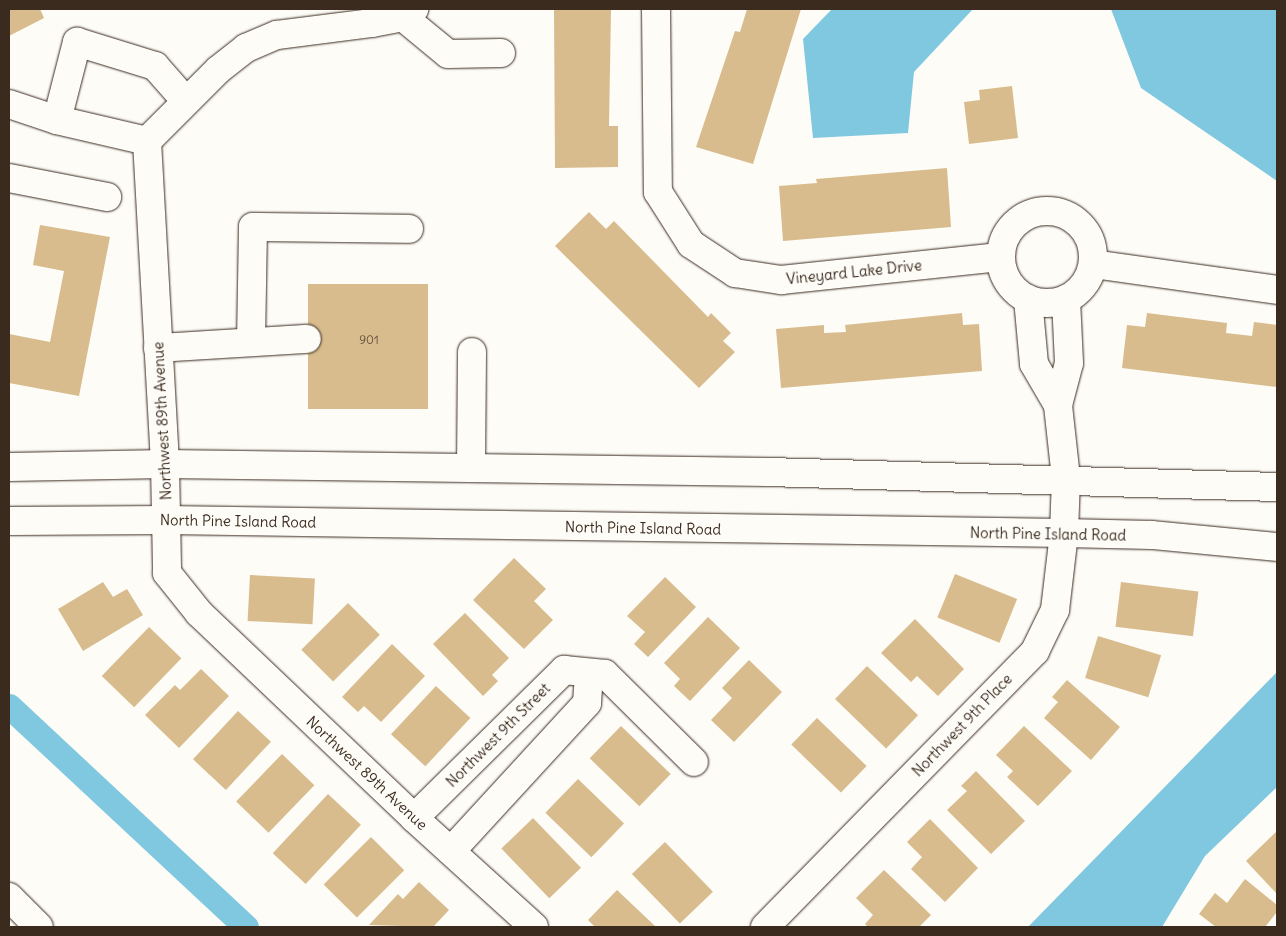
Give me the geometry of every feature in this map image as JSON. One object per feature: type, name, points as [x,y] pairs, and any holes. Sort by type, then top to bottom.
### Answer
[{"type":"street","name":"Vineyard Lake Drive","points":[[656,9],[658,192],[691,244],[735,273],[781,280],[1000,257]]},
{"type":"street","points":[[9,104],[57,120],[147,142],[185,100],[246,48],[277,35],[409,13],[448,54],[501,53]]},
{"type":"street","points":[[57,120],[77,42],[155,66],[185,100]]},
{"type":"street","name":"Northwest 89th Avenue","points":[[147,142],[165,464],[167,573],[199,613],[414,818],[534,927]]},
{"type":"street","points":[[9,178],[106,197]]},
{"type":"street","points":[[1051,210],[1066,214],[1084,228],[1094,249],[1094,264],[1088,279],[1066,299],[1051,304],[1028,299],[1010,286],[1003,272],[1000,257],[1010,228],[1036,211],[1051,210]]},
{"type":"street","points":[[251,342],[253,227],[409,229]]},
{"type":"street","points":[[1094,264],[1277,290]]},
{"type":"street","points":[[1028,299],[1034,364],[1058,405]]},
{"type":"street","points":[[1058,405],[1069,364],[1066,299]]},
{"type":"street","points":[[158,348],[307,339]]},
{"type":"street","points":[[471,468],[472,352]]},
{"type":"street","name":"Northwest 9th Place","points":[[765,927],[1035,651],[1055,610],[1064,533],[1066,478],[1058,405]]},
{"type":"street","points":[[9,467],[165,464],[471,468],[1066,478],[1277,487]]},
{"type":"street","name":"North Pine Island Road","points":[[9,521],[166,520],[1064,533],[1152,536],[1277,547]]},
{"type":"street","name":"Northwest 9th Street","points":[[414,818],[564,670],[605,674],[694,762]]},
{"type":"street","points":[[451,851],[587,704],[589,673]]},
{"type":"street","points":[[9,896],[39,927]]},
{"type":"water","points":[[832,9],[973,9],[914,72],[908,133],[813,138],[803,39]]},
{"type":"water","points":[[1111,9],[1277,9],[1277,181],[1141,88]]},
{"type":"water","points":[[1277,672],[1277,787],[1205,856],[1162,927],[1028,927]]},
{"type":"building","points":[[9,9],[40,9],[44,18],[9,36]]},
{"type":"building","points":[[554,9],[611,9],[609,126],[618,126],[618,167],[555,168]]},
{"type":"building","points":[[747,9],[801,9],[753,164],[696,147],[735,31],[740,32]]},
{"type":"building","points":[[1012,86],[1018,138],[969,144],[964,102],[980,100],[979,90]]},
{"type":"building","points":[[947,168],[951,227],[783,241],[779,186],[817,183],[816,179]]},
{"type":"building","points":[[589,212],[606,229],[614,221],[708,317],[711,313],[731,333],[723,341],[735,352],[699,388],[555,246]]},
{"type":"building","points":[[40,225],[110,237],[79,396],[9,383],[9,334],[50,342],[64,271],[33,265]]},
{"type":"building","points":[[308,284],[428,284],[428,409],[308,409]]},
{"type":"building","points":[[962,313],[963,325],[979,324],[982,371],[781,388],[776,329],[824,325],[824,333],[846,332],[845,325]]},
{"type":"building","points":[[1147,313],[1227,323],[1226,333],[1252,336],[1254,322],[1277,325],[1277,387],[1122,368],[1127,325],[1145,327]]},
{"type":"building","points":[[514,558],[546,589],[534,601],[553,620],[524,649],[473,600]]},
{"type":"building","points":[[955,574],[1017,599],[1000,643],[937,618]]},
{"type":"building","points":[[250,575],[315,578],[313,624],[248,621]]},
{"type":"building","points":[[665,577],[696,607],[648,657],[634,644],[645,632],[627,616]]},
{"type":"building","points":[[103,582],[113,597],[127,589],[143,615],[83,651],[58,609]]},
{"type":"building","points":[[1121,582],[1198,592],[1193,636],[1116,627]]},
{"type":"building","points":[[348,603],[380,635],[333,681],[301,650]]},
{"type":"building","points":[[465,613],[509,658],[492,675],[498,681],[483,696],[433,644]]},
{"type":"building","points":[[708,617],[740,648],[690,701],[674,686],[680,679],[664,663]]},
{"type":"building","points":[[915,619],[964,669],[938,696],[917,676],[911,682],[881,653]]},
{"type":"building","points":[[149,627],[181,658],[134,707],[102,676]]},
{"type":"building","points":[[1098,636],[1161,655],[1148,697],[1085,678]]},
{"type":"building","points":[[392,644],[425,676],[381,722],[364,706],[358,712],[342,697]]},
{"type":"building","points":[[749,660],[782,692],[734,742],[711,720],[732,698],[722,688]]},
{"type":"building","points":[[867,666],[918,715],[886,748],[835,699]]},
{"type":"building","points":[[201,669],[229,696],[179,748],[145,715],[175,685],[180,690]]},
{"type":"building","points":[[1067,680],[1120,727],[1091,760],[1044,718],[1058,702],[1052,697]]},
{"type":"building","points":[[436,686],[470,718],[425,766],[391,734]]},
{"type":"building","points":[[238,711],[271,742],[226,790],[193,759]]},
{"type":"building","points":[[817,718],[867,766],[841,793],[791,745]]},
{"type":"building","points":[[621,726],[671,774],[639,806],[590,758]]},
{"type":"building","points":[[1024,726],[1072,771],[1038,806],[1007,777],[1013,771],[996,755]]},
{"type":"building","points":[[282,754],[314,785],[269,833],[236,801]]},
{"type":"building","points":[[976,771],[1025,821],[991,854],[947,810],[967,791],[961,786]]},
{"type":"building","points":[[578,779],[624,823],[591,857],[545,813]]},
{"type":"building","points":[[328,794],[361,825],[306,884],[273,853]]},
{"type":"building","points":[[533,818],[581,868],[549,898],[501,849]]},
{"type":"building","points":[[930,819],[978,868],[945,902],[911,869],[922,857],[907,842]]},
{"type":"building","points":[[1277,831],[1277,894],[1246,861]]},
{"type":"building","points":[[371,837],[404,870],[357,918],[324,884]]},
{"type":"building","points":[[665,842],[713,892],[680,924],[632,874]]},
{"type":"building","points":[[884,870],[931,915],[919,927],[868,927],[865,924],[873,915],[856,898]]},
{"type":"building","points":[[1245,879],[1277,905],[1277,912],[1265,927],[1216,927],[1199,914],[1215,893],[1227,903]]},
{"type":"building","points":[[419,882],[449,910],[433,927],[369,925],[398,894],[403,899]]},
{"type":"building","points":[[617,890],[656,927],[595,927],[588,920]]},
{"type":"waterway","points":[[9,706],[246,927]]}]
